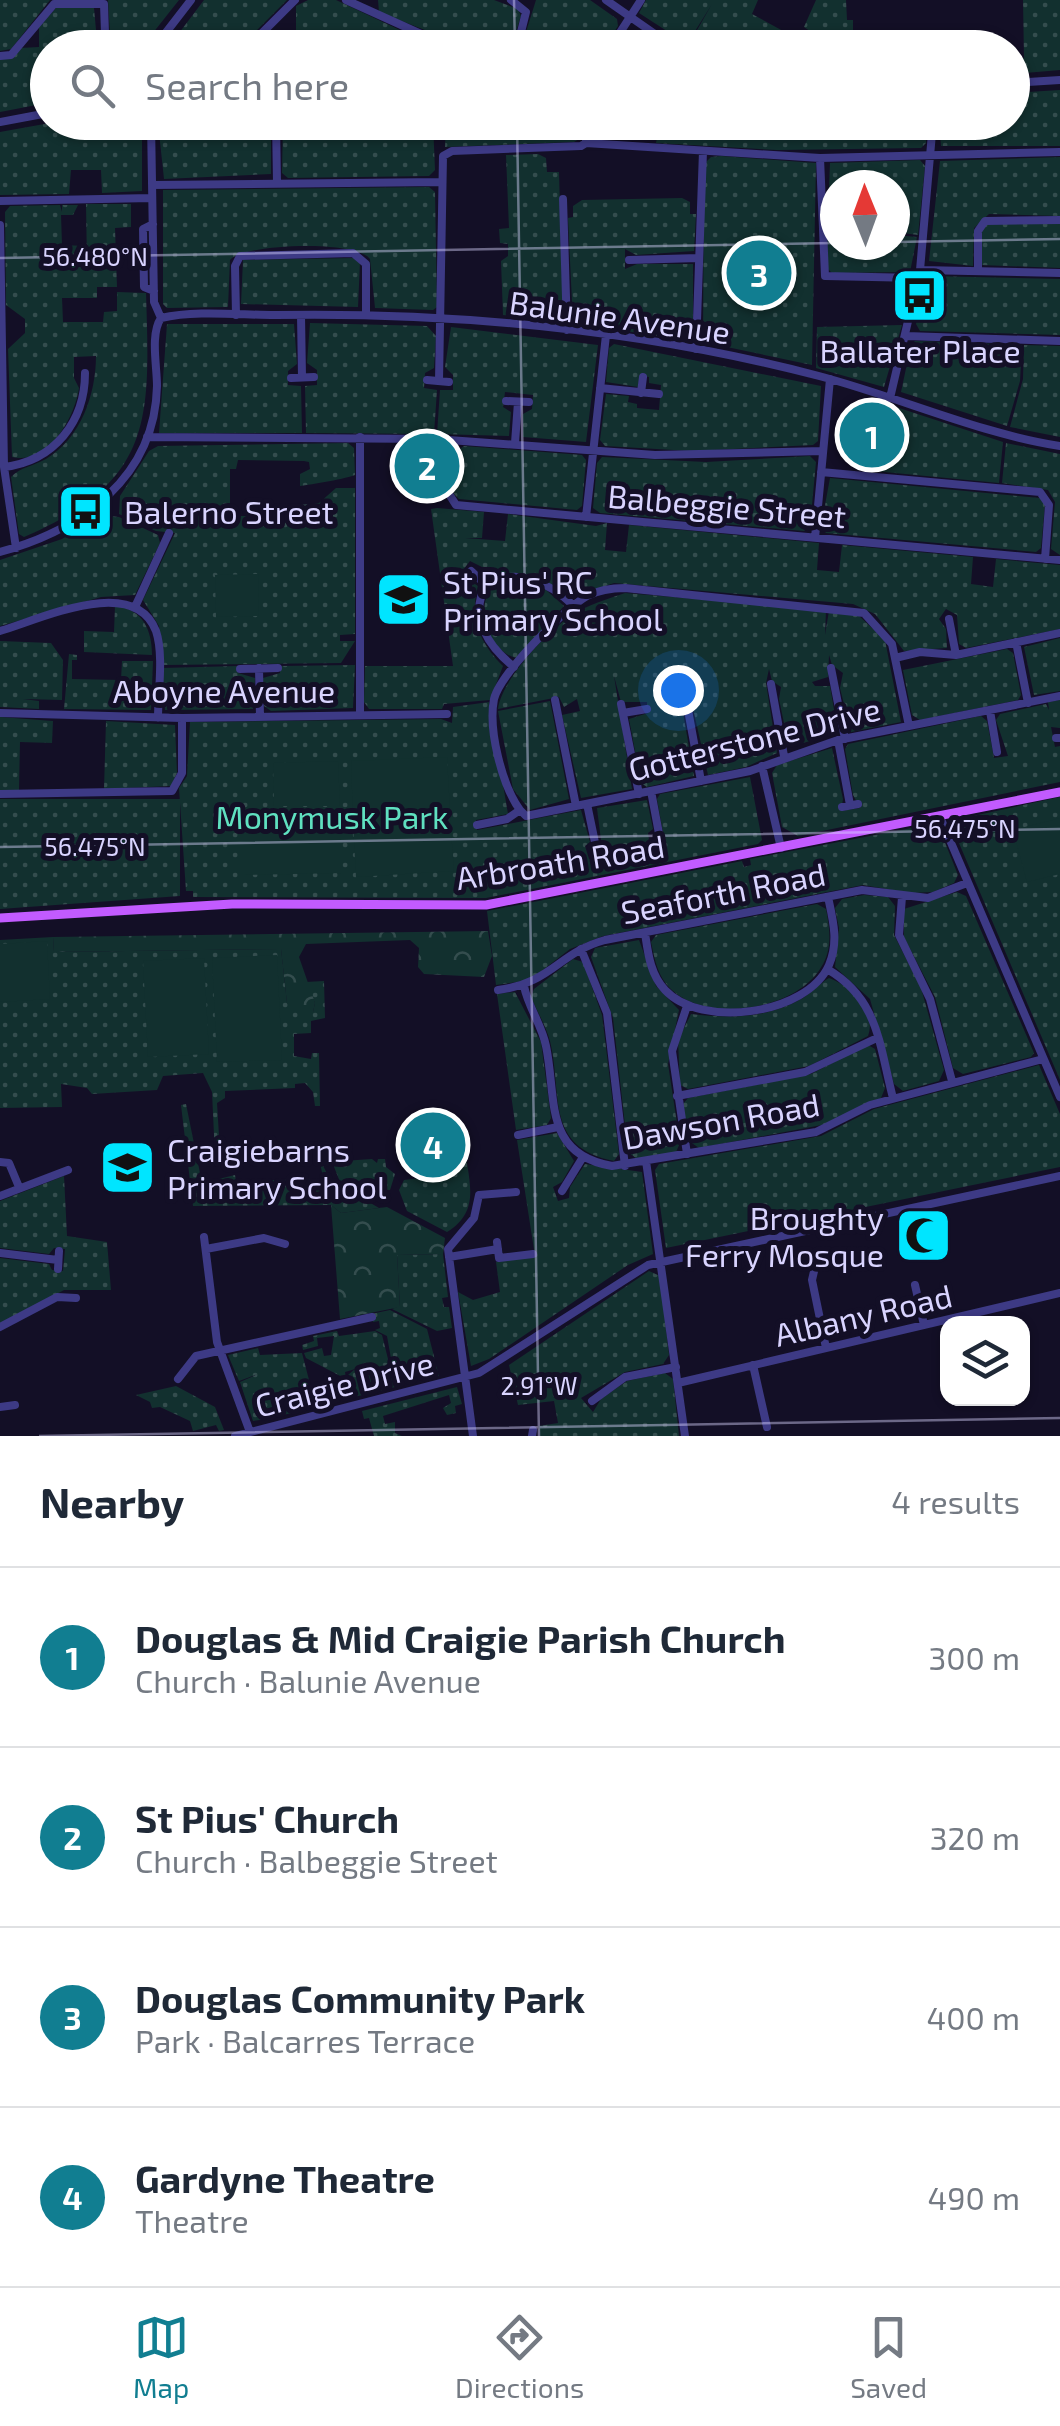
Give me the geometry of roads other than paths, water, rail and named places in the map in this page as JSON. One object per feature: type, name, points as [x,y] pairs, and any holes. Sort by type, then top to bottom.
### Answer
[{"type":"main road","name":"Arbroath Road","points":[[0,918],[232,904],[486,904],[1060,792]]},
{"type":"street","points":[[168,30],[191,0]]},
{"type":"street","points":[[265,30],[295,0]]},
{"type":"street","points":[[346,0],[410,30]]},
{"type":"street","points":[[367,12],[372,0]]},
{"type":"street","points":[[510,0],[526,12],[522,30]]},
{"type":"street","points":[[606,0],[650,30]]},
{"type":"street","points":[[621,30],[642,0]]},
{"type":"street","points":[[32,30],[54,4],[104,4],[105,30]]},
{"type":"street","points":[[0,56],[11,55],[30,32]]},
{"type":"street","points":[[1030,82],[1060,80]]},
{"type":"street","points":[[0,122],[30,116]]},
{"type":"street","points":[[0,552],[59,531],[97,507],[127,475],[147,437],[156,398],[156,328],[161,318],[155,309],[154,291],[151,140]]},
{"type":"street","points":[[276,140],[277,183]]},
{"type":"street","points":[[890,398],[919,274],[932,140]]},
{"type":"street","points":[[438,381],[442,319],[440,160],[452,150],[586,144],[820,158],[1060,152]]},
{"type":"street","points":[[696,350],[703,151]]},
{"type":"street","points":[[820,158],[825,276],[978,271],[1060,274]]},
{"type":"street","points":[[152,185],[440,182]]},
{"type":"street","points":[[0,201],[152,198]]},
{"type":"street","points":[[562,198],[566,330]]},
{"type":"street","points":[[978,271],[978,230],[985,221],[1060,220]]},
{"type":"street","points":[[153,224],[143,230],[144,287],[154,291]]},
{"type":"street","points":[[0,225],[4,467],[16,548]]},
{"type":"street","points":[[236,316],[234,266],[240,256],[354,253],[366,264],[366,315]]},
{"type":"street","points":[[629,260],[699,258]]},
{"type":"street","points":[[301,314],[302,377]]},
{"type":"street","name":"Balunie Avenue","points":[[161,318],[366,315],[606,335],[696,350],[830,380],[1006,434],[1060,446]]},
{"type":"street","points":[[586,517],[606,335]]},
{"type":"street","points":[[906,336],[1060,341]]},
{"type":"street","points":[[4,467],[40,456],[70,430],[82,399],[84,373]]},
{"type":"street","points":[[291,378],[314,377]]},
{"type":"street","points":[[641,392],[643,378]]},
{"type":"street","points":[[427,380],[450,382]]},
{"type":"street","points":[[815,538],[830,380]]},
{"type":"street","points":[[600,388],[659,394]]},
{"type":"street","points":[[506,401],[529,402]]},
{"type":"street","points":[[515,443],[518,402]]},
{"type":"street","points":[[147,437],[515,443],[712,456],[823,451]]},
{"type":"street","points":[[360,438],[360,715]]},
{"type":"street","name":"Balbeggie Street","points":[[454,441],[449,494],[456,505],[1060,560]]},
{"type":"street","points":[[821,472],[1040,492],[1049,504],[1045,559]]},
{"type":"street","points":[[135,607],[165,536]]},
{"type":"street","points":[[471,571],[486,585]]},
{"type":"street","points":[[514,667],[485,636],[479,608],[486,585],[497,578],[525,578],[556,590],[574,606]]},
{"type":"street","points":[[520,810],[507,787],[494,710],[497,691],[514,667],[574,606],[600,590],[625,588],[850,608],[877,622],[887,634],[909,726]]},
{"type":"street","points":[[0,631],[102,602],[135,607],[144,613],[158,639],[158,718]]},
{"type":"street","points":[[949,619],[956,655]]},
{"type":"street","points":[[895,658],[920,652],[956,655],[1060,633]]},
{"type":"street","points":[[1016,642],[1028,703]]},
{"type":"street","points":[[259,668],[260,717]]},
{"type":"street","points":[[240,669],[278,668]]},
{"type":"street","points":[[831,668],[850,805]]},
{"type":"street","points":[[684,688],[690,698],[701,781]]},
{"type":"street","points":[[775,689],[784,756]]},
{"type":"street","name":"Gotterstone Drive","points":[[477,825],[507,819],[520,810],[526,816],[701,781],[842,740],[1060,696]]},
{"type":"street","points":[[554,700],[576,806]]},
{"type":"street","points":[[639,794],[622,709],[647,709]]},
{"type":"street","points":[[990,711],[997,752]]},
{"type":"street","name":"Aboyne Avenue","points":[[0,713],[158,718],[448,714]]},
{"type":"street","points":[[0,794],[172,791],[182,774],[182,718]]},
{"type":"street","points":[[762,766],[781,848]]},
{"type":"street","points":[[651,791],[660,839]]},
{"type":"street","points":[[588,804],[597,852]]},
{"type":"street","points":[[940,817],[1060,1097]]},
{"type":"street","name":"Seaforth Road","points":[[498,990],[540,980],[581,949],[645,932],[872,890],[928,898],[967,882]]},
{"type":"street","points":[[645,932],[654,974],[662,987],[687,1006],[717,1013],[755,1010],[807,990],[827,969],[835,941],[828,897]]},
{"type":"street","points":[[902,897],[898,934],[930,998],[952,1082]]},
{"type":"street","points":[[581,949],[606,1012],[625,1166]]},
{"type":"street","points":[[827,969],[864,998],[893,1098]]},
{"type":"street","points":[[518,1135],[558,1127],[546,1046],[524,986]]},
{"type":"street","points":[[687,1006],[672,1051],[687,1154]]},
{"type":"street","points":[[677,1096],[805,1072],[878,1038]]},
{"type":"street","name":"Dawson Road","points":[[558,1127],[582,1157],[625,1166],[816,1132],[893,1098],[1044,1059]]},
{"type":"street","points":[[562,1192],[582,1157]]},
{"type":"street","points":[[646,1161],[685,1436]]},
{"type":"street","points":[[0,1162],[9,1163],[19,1187]]},
{"type":"street","points":[[0,1196],[68,1170]]},
{"type":"street","name":"Craigie Drive","points":[[235,1436],[465,1378],[488,1368],[624,1278],[662,1261],[1060,1176]]},
{"type":"street","points":[[473,1436],[448,1249],[478,1210],[480,1195],[516,1192]]},
{"type":"street","points":[[204,1236],[220,1350],[250,1432]]},
{"type":"street","points":[[206,1248],[264,1238],[285,1244]]},
{"type":"street","points":[[449,1257],[498,1245],[499,1258],[533,1254]]},
{"type":"street","points":[[0,1253],[58,1260]]},
{"type":"street","points":[[814,1267],[812,1280],[826,1348]]},
{"type":"street","points":[[915,1285],[924,1325]]},
{"type":"street","name":"Albany Road","points":[[678,1382],[1060,1292]]},
{"type":"street","points":[[0,1327],[57,1298],[76,1298]]},
{"type":"street","points":[[178,1379],[196,1356],[372,1317]]},
{"type":"street","points":[[753,1365],[767,1427]]},
{"type":"street","points":[[592,1401],[625,1377],[676,1367]]},
{"type":"street","points":[[0,1406],[15,1404]]},
{"type":"place","name":"Douglas Community Park","points":[[759,273]]},
{"type":"place","name":"Ballater Place","points":[[920,296]]},
{"type":"place","name":"Douglas & Mid Craigie Parish Church","points":[[872,435]]},
{"type":"place","name":"St Pius' Church","points":[[427,466]]},
{"type":"place","name":"Balerno Street","points":[[85,511]]},
{"type":"place","name":"St Pius' RC Primary School","points":[[404,599]]},
{"type":"place","name":"Gardyne Theatre","points":[[433,1145]]},
{"type":"place","name":"Craigiebarns Primary School","points":[[128,1167]]},
{"type":"place","name":"Broughty Ferry Mosque","points":[[923,1235]]},
{"type":"park label","name":"Monymusk Park","points":[[332,816]]}]
